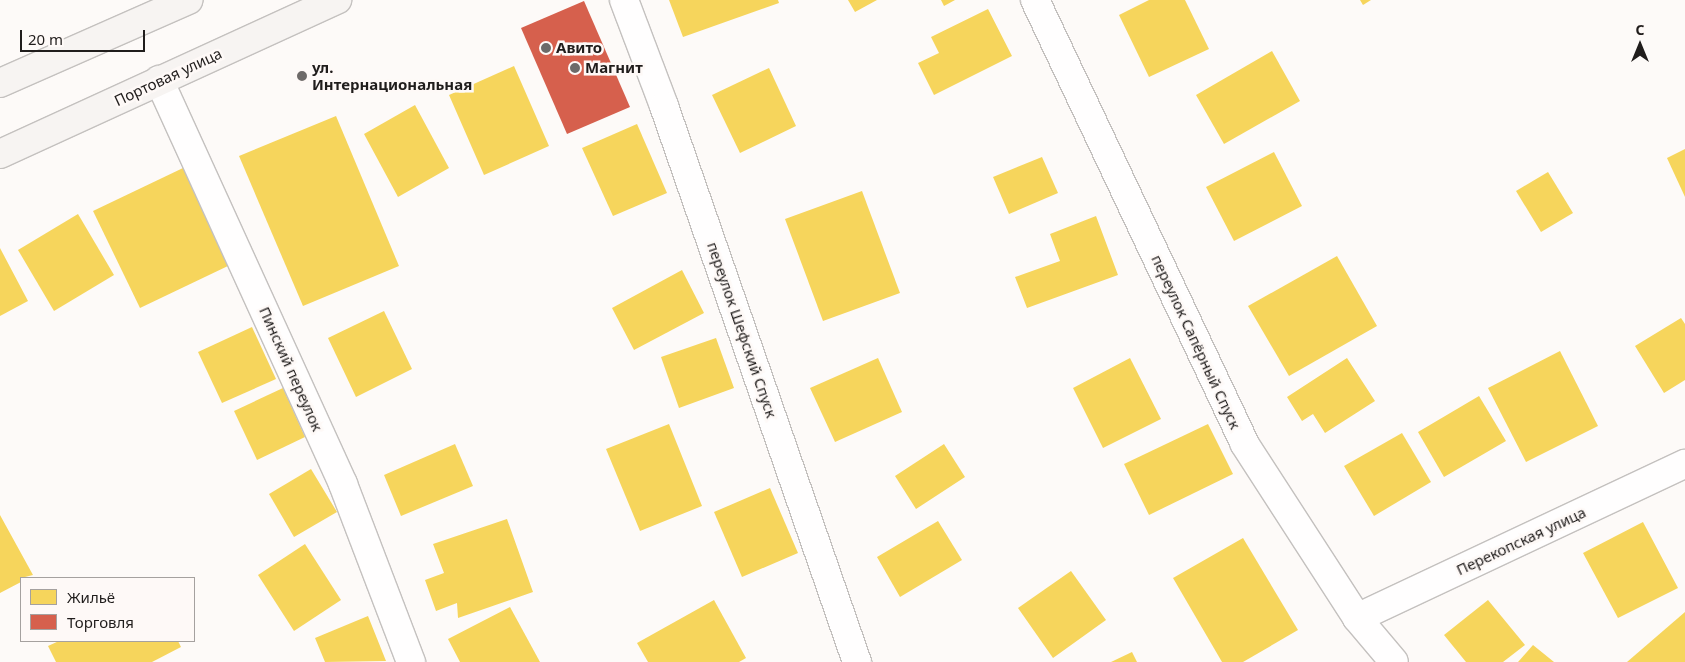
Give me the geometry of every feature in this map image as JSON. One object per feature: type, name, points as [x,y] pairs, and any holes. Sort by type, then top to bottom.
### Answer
[{"type":"main road","points":[[0,83],[188,0]]},
{"type":"main road","name":"Портовая улица","points":[[0,154],[337,0]]},
{"type":"street","name":"переулок Шефский Спуск","points":[[624,0],[664,106],[857,662]]},
{"type":"street","name":"переулок Сапёрный Спуск","points":[[1035,0],[1244,443],[1357,618],[1394,662]]},
{"type":"street","name":"Пинский переулок","points":[[160,80],[343,484],[411,662]]},
{"type":"street","name":"Перекопская улица","points":[[1357,618],[1685,464]]},
{"type":"building: Жильё","points":[[669,0],[778,0],[779,3],[683,37]]},
{"type":"building: Жильё","points":[[848,0],[877,0],[855,12]]},
{"type":"building: Жильё","points":[[941,0],[955,0],[944,6]]},
{"type":"building: Жильё","points":[[1149,0],[1185,0],[1209,49],[1149,77],[1119,15]]},
{"type":"building: Жильё","points":[[1360,0],[1371,0],[1363,5]]},
{"type":"building: Жильё","points":[[988,9],[1012,56],[934,95],[918,63],[939,53],[931,37]]},
{"type":"building: Жильё","points":[[1272,51],[1300,101],[1224,144],[1196,95]]},
{"type":"building: Жильё","points":[[514,66],[549,146],[484,175],[449,95]]},
{"type":"building: Жильё","points":[[769,68],[796,126],[740,153],[712,95]]},
{"type":"building: Жильё","points":[[415,105],[449,168],[398,197],[364,134]]},
{"type":"building: Жильё","points":[[336,116],[399,266],[303,306],[239,156]]},
{"type":"building: Жильё","points":[[637,124],[667,193],[613,216],[582,148]]},
{"type":"building: Жильё","points":[[1685,149],[1685,197],[1667,158]]},
{"type":"building: Жильё","points":[[1274,152],[1302,206],[1234,241],[1206,187]]},
{"type":"building: Жильё","points":[[1042,157],[1058,193],[1009,214],[993,177]]},
{"type":"building: Жильё","points":[[183,168],[230,265],[140,308],[93,211]]},
{"type":"building: Жильё","points":[[1548,172],[1573,213],[1541,232],[1516,191]]},
{"type":"building: Жильё","points":[[862,191],[900,293],[823,321],[785,219]]},
{"type":"building: Жильё","points":[[78,214],[114,275],[54,311],[18,250]]},
{"type":"building: Жильё","points":[[1096,216],[1118,275],[1027,308],[1015,277],[1060,261],[1050,234]]},
{"type":"building: Жильё","points":[[0,248],[28,301],[0,316]]},
{"type":"building: Жильё","points":[[1337,256],[1377,326],[1289,376],[1248,306]]},
{"type":"building: Жильё","points":[[682,270],[704,313],[634,350],[612,308]]},
{"type":"building: Жильё","points":[[384,311],[412,369],[356,397],[328,338]]},
{"type":"building: Жильё","points":[[1681,318],[1685,324],[1685,380],[1664,393],[1635,346]]},
{"type":"building: Жильё","points":[[252,327],[276,379],[222,403],[198,352]]},
{"type":"building: Жильё","points":[[716,338],[734,388],[679,408],[661,357]]},
{"type":"building: Жильё","points":[[1560,351],[1598,426],[1526,462],[1488,388]]},
{"type":"building: Жильё","points":[[878,358],[902,412],[835,442],[810,388]]},
{"type":"building: Жильё","points":[[1130,358],[1161,419],[1103,448],[1073,388]]},
{"type":"building: Жильё","points":[[1347,358],[1375,401],[1325,433],[1313,414],[1302,421],[1287,397]]},
{"type":"building: Жильё","points":[[283,388],[305,437],[257,460],[234,411]]},
{"type":"building: Жильё","points":[[1479,396],[1506,441],[1444,477],[1418,432]]},
{"type":"building: Жильё","points":[[669,424],[702,506],[640,531],[606,449]]},
{"type":"building: Жильё","points":[[1208,424],[1233,474],[1149,515],[1124,464]]},
{"type":"building: Жильё","points":[[1402,433],[1431,482],[1374,516],[1344,466]]},
{"type":"building: Жильё","points":[[455,444],[473,486],[401,516],[384,475]]},
{"type":"building: Жильё","points":[[944,444],[965,477],[916,509],[895,476]]},
{"type":"building: Жильё","points":[[311,469],[337,512],[294,537],[269,494]]},
{"type":"building: Жильё","points":[[770,488],[798,553],[742,577],[714,512]]},
{"type":"building: Жильё","points":[[0,515],[33,575],[20,577],[20,583],[0,593]]},
{"type":"building: Жильё","points":[[507,519],[533,592],[458,618],[457,603],[436,611],[425,580],[444,573],[433,544]]},
{"type":"building: Жильё","points":[[938,521],[962,560],[900,597],[877,557]]},
{"type":"building: Жильё","points":[[1643,522],[1678,588],[1618,618],[1583,553]]},
{"type":"building: Жильё","points":[[1243,538],[1298,630],[1243,662],[1222,662],[1173,578]]},
{"type":"building: Жильё","points":[[305,544],[341,600],[294,631],[258,575]]},
{"type":"building: Жильё","points":[[1071,571],[1106,620],[1053,658],[1018,608]]},
{"type":"building: Жильё","points":[[714,600],[746,658],[739,662],[648,662],[637,643]]},
{"type":"building: Жильё","points":[[1488,600],[1525,645],[1503,662],[1466,662],[1444,635]]},
{"type":"building: Жильё","points":[[510,607],[540,662],[460,662],[448,639]]},
{"type":"building: Жильё","points":[[1685,612],[1685,662],[1627,662]]},
{"type":"building: Жильё","points":[[368,616],[386,661],[325,662],[315,638]]},
{"type":"building: Жильё","points":[[57,642],[178,642],[181,647],[152,662],[56,662],[48,646]]},
{"type":"building: Жильё","points":[[1533,645],[1554,662],[1518,662]]},
{"type":"building: Жильё","points":[[1132,652],[1137,662],[1111,662]]},
{"type":"building: Торговля","name":"Магнит","points":[[584,1],[630,107],[567,134],[521,28]]},
{"type":"place","name":"Авито","points":[[546,48]]},
{"type":"place","name":"Магнит","points":[[575,68]]},
{"type":"place","name":"ул. Интернациональная","points":[[302,76]]}]
